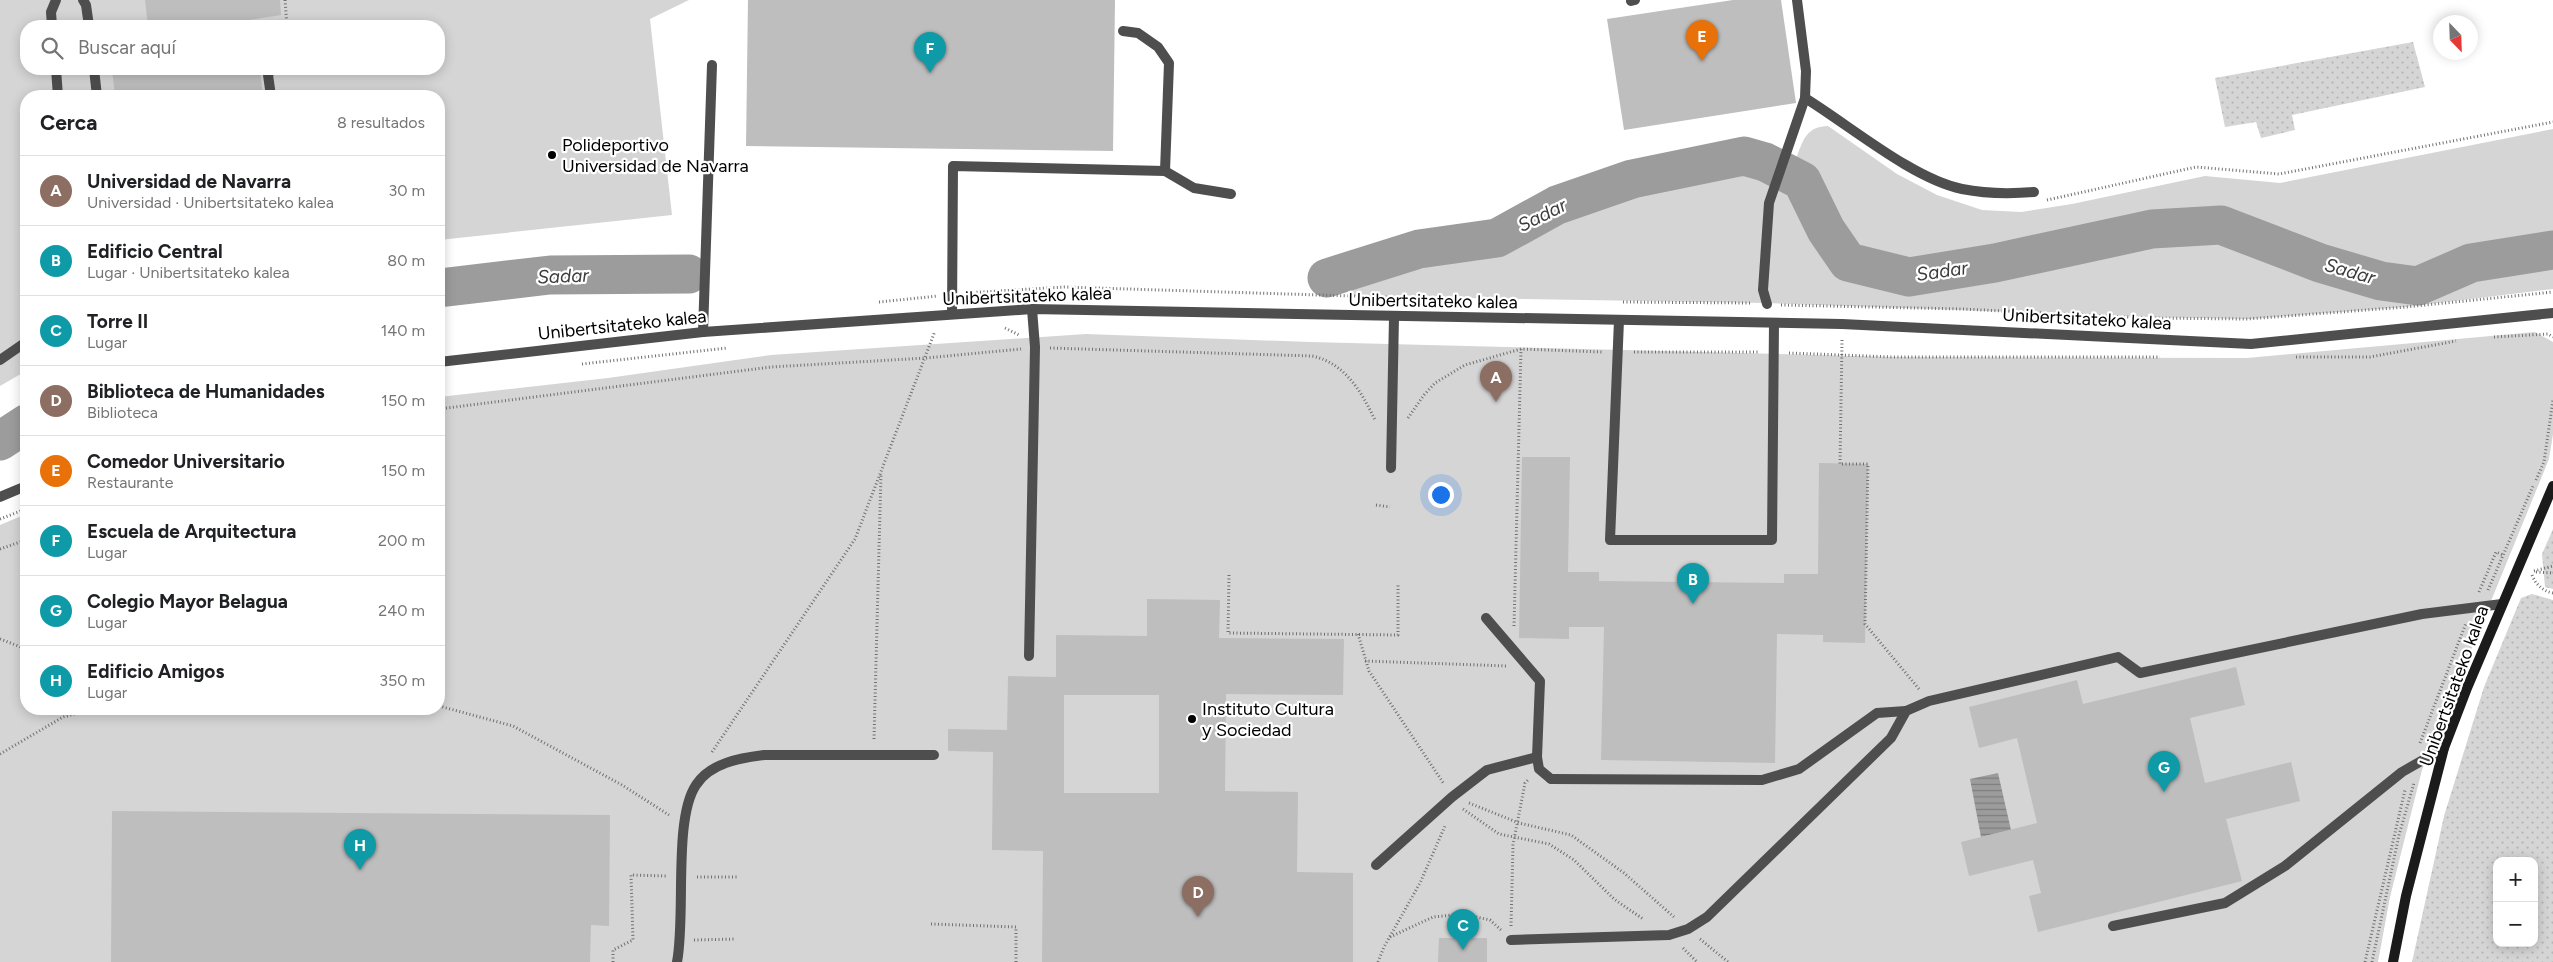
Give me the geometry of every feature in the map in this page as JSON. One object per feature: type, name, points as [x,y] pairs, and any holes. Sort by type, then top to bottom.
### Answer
[{"type":"main road","name":"Unibertsitateko kalea","points":[[2392,962],[2406,896],[2444,748],[2502,604],[2553,486]]},
{"type":"street","points":[[52,20],[51,12],[56,0]]},
{"type":"street","points":[[83,0],[86,5],[88,20]]},
{"type":"street","points":[[1766,304],[1763,290],[1768,203],[1805,98],[1806,71],[1796,0]]},
{"type":"street","points":[[1124,31],[1138,33],[1158,47],[1169,63],[1165,171]]},
{"type":"street","points":[[703,332],[712,65]]},
{"type":"street","points":[[56,75],[58,90]]},
{"type":"street","points":[[95,75],[96,90]]},
{"type":"street","points":[[268,75],[269,90]]},
{"type":"street","points":[[1805,98],[1908,167],[1946,184],[1961,189],[2003,195],[2034,192]]},
{"type":"street","points":[[952,314],[953,166],[1165,171],[1194,188],[1231,194]]},
{"type":"street","points":[[1029,656],[1036,348],[1032,309]]},
{"type":"street","name":"Unibertsitateko kalea","points":[[445,361],[703,332],[1032,309],[1842,324],[2251,344],[2553,313]]},
{"type":"street","points":[[1391,468],[1394,317]]},
{"type":"street","points":[[1619,320],[1610,540],[1772,540],[1774,323]]},
{"type":"street","points":[[0,360],[20,346]]},
{"type":"street","points":[[0,497],[20,489]]},
{"type":"street","points":[[1486,618],[1540,681],[1537,757],[1540,769],[1551,779],[1762,780],[1799,769],[1877,713],[1906,711],[1929,701],[2118,658],[2140,672],[2422,614],[2502,604]]},
{"type":"street","points":[[1510,940],[1669,935],[1688,929],[1707,917],[1891,738],[1906,711]]},
{"type":"street","points":[[2113,926],[2225,903],[2285,866],[2412,765],[2444,748]]},
{"type":"street","points":[[678,962],[682,940],[686,807],[696,784],[715,768],[737,759],[764,755],[934,755]]},
{"type":"street","points":[[1376,865],[1452,797],[1487,770],[1537,757]]},
{"type":"path","points":[[285,0],[287,20]]},
{"type":"path","points":[[2040,201],[2196,167],[2279,174],[2553,122]]},
{"type":"path","name":"Unibertsitateko kalea","points":[[1766,304],[1962,309],[2146,318],[2248,318],[2406,307],[2553,292]]},
{"type":"path","points":[[1842,324],[1840,464],[1868,464],[1865,624],[1929,701]]},
{"type":"path","name":"Unibertsitateko kalea","points":[[1000,325],[1014,332],[1036,348]]},
{"type":"path","name":"Unibertsitateko kalea","points":[[926,329],[936,328],[926,358]]},
{"type":"path","points":[[2548,334],[2553,337]]},
{"type":"path","name":"Unibertsitateko kalea","points":[[574,365],[730,348]]},
{"type":"path","points":[[445,408],[771,367],[926,358],[1036,348],[1312,356],[1326,359],[1346,374],[1368,405],[1379,427]]},
{"type":"path","points":[[1404,426],[1424,395],[1446,376],[1465,365],[1521,349],[1617,352],[1774,352],[1842,356]]},
{"type":"path","points":[[1514,650],[1521,349]]},
{"type":"path","points":[[708,758],[855,539],[926,358]]},
{"type":"path","points":[[874,755],[881,470]]},
{"type":"path","points":[[1376,505],[1390,507]]},
{"type":"path","points":[[0,519],[20,511]]},
{"type":"path","points":[[0,550],[20,542]]},
{"type":"path","points":[[2531,571],[2553,566]]},
{"type":"path","points":[[2531,571],[2553,573]]},
{"type":"path","points":[[2531,571],[2535,582],[2545,591],[2553,593]]},
{"type":"path","points":[[1229,574],[1228,633],[1398,635],[1398,584]]},
{"type":"path","points":[[1358,634],[1365,661],[1452,797],[1464,810],[1499,834],[1515,839],[1537,840],[1549,844],[1574,860],[1614,899],[1645,920]]},
{"type":"path","points":[[0,639],[20,647]]},
{"type":"path","points":[[1365,661],[1527,666]]},
{"type":"path","points":[[445,708],[513,726],[622,785],[685,824]]},
{"type":"path","points":[[0,754],[63,717],[71,715]]},
{"type":"path","points":[[1510,940],[1515,839],[1525,783],[1540,769]]},
{"type":"path","points":[[1452,797],[1519,823],[1571,835],[1624,873],[1728,962]]},
{"type":"path","points":[[1378,962],[1389,938],[1420,883],[1450,814],[1452,797]]},
{"type":"path","points":[[613,962],[614,950],[633,940],[632,875]]},
{"type":"path","points":[[1389,938],[1433,917],[1464,914],[1490,920],[1510,940]]},
{"type":"path","points":[[931,924],[1016,927],[1016,962]]},
{"type":"path","points":[[1669,935],[1697,962]]},
{"type":"path","points":[[682,940],[736,939]]},
{"type":"shaded area","name":"Polideportivo Universidad de Navarra","points":[[0,0],[689,0],[650,19],[672,215],[445,239],[445,90],[20,90],[20,374],[0,386]]},
{"type":"shaded area","points":[[2413,42],[2425,87],[2292,115],[2295,130],[2261,138],[2256,122],[2225,127],[2215,78]]},
{"type":"shaded area","points":[[1828,126],[1897,174],[1937,195],[1982,210],[2021,212],[2072,204],[2205,176],[2280,183],[2553,129],[2553,289],[2405,307],[2250,319],[1766,303],[1350,296],[1350,277],[1390,268],[1479,260],[1510,249],[1527,236],[1560,219],[1622,194],[1746,170],[1797,156],[1807,135],[1811,131]]},
{"type":"shaded area","points":[[2535,332],[2553,342],[2553,434],[2549,459],[2422,770],[2390,897],[2378,962],[0,962],[0,525],[20,517],[20,715],[445,715],[445,396],[608,378],[771,355],[1086,334],[1310,342],[1893,357],[2247,358]]},
{"type":"shaded area","points":[[2553,529],[2553,589],[2545,587],[2542,554]]},
{"type":"shaded area","points":[[2532,594],[2553,600],[2553,962],[2412,962],[2444,816],[2484,687],[2521,598]]},
{"type":"shaded area","points":[[1998,773],[2011,830],[1981,837],[1970,779]]},
{"type":"building","points":[[145,0],[280,0],[281,15],[249,20],[147,20]]},
{"type":"building","points":[[748,0],[1115,0],[1113,151],[746,146]]},
{"type":"building","points":[[1733,0],[1781,0],[1796,103],[1624,130],[1607,19]]},
{"type":"building","points":[[113,75],[261,75],[262,90],[114,90]]},
{"type":"building","points":[[1522,457],[1570,457],[1568,572],[1599,572],[1599,581],[1784,583],[1784,574],[1818,574],[1819,463],[1868,464],[1865,643],[1823,642],[1823,635],[1777,634],[1775,763],[1601,760],[1604,627],[1569,627],[1569,639],[1519,638]]},
{"type":"building","points":[[1147,599],[1220,600],[1219,638],[1344,639],[1343,695],[1226,694],[1225,791],[1298,792],[1297,872],[1353,873],[1353,962],[1042,962],[1043,851],[992,850],[993,752],[948,751],[948,729],[1007,730],[1008,676],[1056,677],[1056,635],[1147,636]],"holes":[[[1064,695],[1159,695],[1159,793],[1064,793]]]},
{"type":"building","points":[[2236,667],[2245,705],[2190,718],[2205,783],[2291,762],[2300,801],[2226,819],[2242,881],[2038,932],[2029,896],[2041,893],[2033,860],[1969,876],[1961,842],[2037,823],[2017,738],[1979,748],[1969,707],[2077,680],[2083,704]]},
{"type":"building","points":[[112,811],[610,815],[609,926],[591,925],[590,962],[111,962]]},
{"type":"building","points":[[1439,938],[1487,938],[1487,962],[1438,962]]},
{"type":"waterway","name":"Sadar","points":[[1327,278],[1419,249],[1497,238],[1557,205],[1632,179],[1744,156],[1765,162],[1802,181],[1826,230],[1848,262],[1909,277],[1995,263],[2152,229],[2221,225],[2320,263],[2381,281],[2418,286],[2471,263],[2553,250]]},
{"type":"waterway","name":"Sadar","points":[[445,287],[550,275],[689,274]]},
{"type":"waterway","name":"Sadar","points":[[0,441],[20,428]]},
{"type":"place","name":"Comedor Universitario","points":[[1702,61]]},
{"type":"place","name":"Escuela de Arquitectura","points":[[930,73]]},
{"type":"place","name":"Polideportivo Universidad de Navarra","points":[[552,155]]},
{"type":"place","name":"Universidad de Navarra","points":[[1496,402]]},
{"type":"place","name":"Edificio Central","points":[[1693,604]]},
{"type":"place","name":"Instituto Cultura y Sociedad","points":[[1192,719]]},
{"type":"place","name":"Colegio Mayor Belagua","points":[[2164,792]]},
{"type":"place","name":"Edificio Amigos","points":[[360,870]]},
{"type":"place","name":"Biblioteca de Humanidades","points":[[1198,917]]},
{"type":"place","name":"Torre II","points":[[1463,950]]}]
